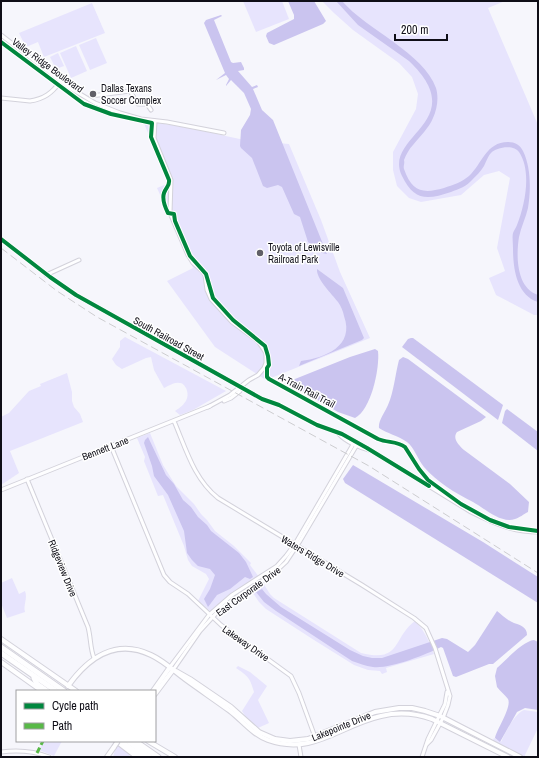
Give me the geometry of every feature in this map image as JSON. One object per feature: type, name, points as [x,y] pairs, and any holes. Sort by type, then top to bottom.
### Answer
[{"type":"highway","points":[[1,647],[63,690]]},
{"type":"highway","points":[[1,654],[52,690]]},
{"type":"highway","points":[[1,654],[55,690]]},
{"type":"highway","points":[[34,678],[37,684],[46,690]]},
{"type":"highway","points":[[50,681],[68,688]]},
{"type":"highway","points":[[120,742],[143,757]]},
{"type":"highway","points":[[129,742],[150,757]]},
{"type":"highway","points":[[137,742],[158,757]]},
{"type":"main road","points":[[1,639],[68,688]]},
{"type":"main road","name":"Lakepointe Drive","points":[[68,688],[82,668],[94,658],[113,650],[132,649],[150,654],[180,672],[234,710],[257,735],[274,742],[299,745],[366,718],[379,711],[398,708],[414,708],[441,717],[520,757]]},
{"type":"main road","points":[[1,662],[41,690]]},
{"type":"main road","name":"East Corporate Drive","points":[[154,690],[172,668]]},
{"type":"main road","name":"East Corporate Drive","points":[[156,692],[172,668]]},
{"type":"main road","points":[[398,708],[398,714]]},
{"type":"main road","name":"Lakepointe Drive","points":[[366,718],[398,714],[419,715],[439,722],[508,757]]},
{"type":"main road","name":"Lakepointe Drive","points":[[253,730],[266,736],[281,740],[315,739]]},
{"type":"main road","points":[[474,740],[476,735]]},
{"type":"main road","points":[[107,757],[117,742]]},
{"type":"main road","points":[[119,742],[137,757]]},
{"type":"main road","points":[[150,742],[175,757]]},
{"type":"main road","points":[[112,757],[113,748]]},
{"type":"main road","points":[[126,748],[130,757]]},
{"type":"street","name":"Valley Ridge Boulevard","points":[[1,35],[60,82]]},
{"type":"street","name":"Valley Ridge Boulevard","points":[[1,40],[60,82],[94,104],[112,112],[141,119],[224,133]]},
{"type":"street","points":[[1,98],[35,100],[48,95],[60,82]]},
{"type":"street","points":[[91,96],[130,91],[137,103],[141,105],[147,104],[151,110]]},
{"type":"street","points":[[94,104],[96,96]]},
{"type":"street","name":"Bennett Lane","points":[[1,490],[99,449],[111,446],[208,407],[228,397],[249,380],[262,372],[266,363],[266,353],[258,341],[232,322],[211,299],[207,290],[205,275],[193,263],[188,255],[170,213],[171,180],[154,138],[155,121]]},
{"type":"street","name":"South Railroad Street","points":[[1,239],[46,275],[76,295],[240,388],[262,400],[279,405],[317,425],[333,430],[341,436],[370,450],[471,512],[487,520],[513,530],[538,532]]},
{"type":"street","points":[[46,275],[79,260]]},
{"type":"street","name":"Waters Ridge Drive","points":[[174,421],[196,472],[212,494],[414,618],[426,628],[431,638],[450,696],[448,705],[428,739],[422,757]]},
{"type":"street","name":"East Corporate Drive","points":[[172,668],[210,616],[232,595],[270,572],[296,545],[327,487],[355,443]]},
{"type":"street","name":"Lakeway Drive","points":[[111,446],[164,575],[170,582],[188,594],[210,616],[291,676],[299,693],[315,739]]},
{"type":"street","name":"East Corporate Drive","points":[[210,616],[232,599],[272,575],[286,562],[331,489],[344,462]]},
{"type":"street","name":"Ridgeview Drive","points":[[27,479],[89,632],[90,647],[94,658]]},
{"type":"street","points":[[327,487],[331,489]]},
{"type":"street","points":[[272,575],[281,562]]},
{"type":"street","points":[[299,745],[301,757]]},
{"type":"street","points":[[1,752],[31,752],[49,757]]},
{"type":"shaded area","points":[[243,1],[282,1],[289,19],[256,32]]},
{"type":"shaded area","points":[[288,1],[314,1],[326,21],[323,24],[274,45],[269,43],[266,36],[267,33],[294,19],[294,15]]},
{"type":"shaded area","points":[[322,1],[505,1],[488,8],[538,125],[538,315],[534,315],[496,295],[489,278],[505,271],[497,248],[510,178],[499,171],[484,175],[461,195],[421,202],[409,198],[397,186],[393,170],[393,152],[416,109],[418,94],[412,77],[399,63],[353,30]]},
{"type":"shaded area","points":[[336,1],[342,1],[353,12],[408,53],[430,75],[436,88],[437,103],[433,118],[427,129],[410,148],[404,160],[404,169],[407,177],[415,187],[424,191],[430,191],[460,182],[474,171],[489,150],[501,143],[508,142],[517,144],[522,149],[528,164],[530,194],[528,208],[519,237],[518,261],[519,270],[525,286],[538,295],[538,302],[525,293],[520,287],[515,272],[513,232],[523,208],[526,188],[525,169],[519,152],[509,147],[493,151],[484,166],[470,182],[451,192],[428,197],[416,194],[411,190],[402,176],[399,162],[404,149],[430,113],[432,99],[426,82],[409,61],[358,25]]},
{"type":"shaded area","points":[[92,3],[105,33],[44,57],[38,42],[26,47],[19,33]]},
{"type":"shaded area","points":[[221,15],[222,16],[214,20],[231,62],[241,62],[244,70],[238,71],[252,87],[257,85],[258,87],[253,89],[262,110],[273,120],[327,254],[322,253],[308,242],[300,217],[294,214],[282,187],[278,185],[267,188],[263,186],[252,158],[240,146],[241,130],[250,115],[251,109],[244,93],[231,80],[226,86],[229,79],[226,75],[216,80],[225,73],[204,23],[206,20]]},
{"type":"shaded area","points":[[96,38],[107,63],[90,70],[79,45]]},
{"type":"shaded area","points":[[76,46],[87,71],[71,78],[60,53]]},
{"type":"shaded area","points":[[58,53],[64,66],[56,69],[50,57]]},
{"type":"shaded area","name":"Toyota of Lewisville Railroad Park","points":[[143,121],[246,140],[289,144],[321,220],[340,272],[370,338],[266,380],[215,347],[167,281],[193,268],[157,188],[169,183]]},
{"type":"shaded area","points":[[317,269],[343,288],[364,338],[299,366],[301,361],[319,357],[336,349],[342,343],[345,335],[346,326],[342,309],[322,282],[317,273]]},
{"type":"shaded area","points":[[125,337],[226,391],[193,410],[180,415],[175,411],[181,407],[187,399],[188,396],[186,388],[184,385],[177,383],[164,388],[154,370],[151,357],[122,369],[116,365],[112,359],[120,347],[120,341]]},
{"type":"shaded area","points":[[411,338],[503,405],[498,420],[402,347],[408,339]]},
{"type":"shaded area","points":[[375,349],[378,351],[378,368],[376,378],[366,407],[361,414],[355,418],[338,412],[292,384],[295,379],[350,357]]},
{"type":"shaded area","points":[[403,357],[408,359],[486,417],[481,421],[457,432],[455,437],[458,444],[510,484],[529,502],[528,512],[510,520],[493,515],[440,482],[424,467],[412,447],[407,442],[379,428],[381,419],[392,394],[399,360]]},
{"type":"shaded area","points":[[67,373],[72,392],[72,401],[83,422],[10,451],[19,473],[1,485],[1,417],[9,413],[29,391],[41,386],[40,384]]},
{"type":"shaded area","points":[[507,409],[538,432],[538,451],[502,423],[505,411]]},
{"type":"shaded area","points":[[150,433],[163,465],[176,486],[194,504],[215,531],[234,546],[251,563],[250,565],[259,577],[229,596],[210,611],[198,601],[209,579],[206,574],[192,566],[188,560],[184,546],[163,495],[158,496],[144,461],[145,457],[137,438]]},
{"type":"shaded area","points":[[148,437],[166,475],[174,484],[183,500],[191,507],[211,531],[239,553],[246,562],[253,577],[250,579],[245,577],[230,589],[217,595],[208,607],[204,599],[210,589],[215,575],[210,569],[198,566],[187,553],[184,531],[168,495],[154,476],[144,443]]},
{"type":"shaded area","points":[[353,465],[483,542],[538,577],[538,603],[345,483],[343,479]]},
{"type":"shaded area","points":[[12,578],[19,594],[25,591],[25,612],[7,618],[1,603],[1,583]]},
{"type":"shaded area","points":[[263,583],[274,598],[361,653],[384,655],[390,652],[415,621],[426,636],[434,654],[386,668],[387,672],[382,674],[380,671],[368,670],[354,665],[266,609],[251,590]]},
{"type":"shaded area","points":[[262,589],[281,607],[350,650],[372,658],[382,658],[442,638],[447,639],[468,652],[475,645],[497,611],[510,621],[523,627],[527,632],[527,635],[493,664],[489,664],[456,677],[453,676],[443,648],[441,647],[398,664],[370,667],[352,661],[276,611],[264,602],[256,592]]},
{"type":"shaded area","points":[[534,640],[538,642],[538,710],[525,708],[517,712],[500,742],[495,738],[509,703],[508,699],[497,687],[495,676],[497,668],[520,647]]},
{"type":"shaded area","points":[[238,666],[250,672],[267,686],[258,700],[269,723],[258,728],[247,719],[242,711],[254,692],[248,678],[236,668]]},
{"type":"shaded area","points":[[524,710],[538,712],[538,728],[525,757],[522,757],[492,742],[494,738],[501,742],[514,719]]},
{"type":"shaded area","points":[[43,742],[61,742],[54,756],[39,750]]},
{"type":"shaded area","points":[[119,745],[129,753],[130,757],[113,757],[115,750]]},
{"type":"railway","points":[[1,248],[57,291],[97,317],[369,466],[538,573]]},
{"type":"marked path","points":[[37,753],[42,742]]},
{"type":"cycle path","name":"A-Train Rail Trail","points":[[1,42],[84,104],[111,114],[152,123],[151,137],[169,180],[169,184],[163,195],[167,211],[168,213],[174,214],[175,221],[190,256],[206,274],[213,298],[233,320],[265,346],[268,356],[269,365],[267,368],[267,377],[269,379],[378,439],[405,447],[428,480],[461,504],[490,520],[509,527],[538,531]]},
{"type":"cycle path","points":[[1,239],[76,295],[262,399],[279,405],[317,425],[342,434],[429,486]]},
{"type":"place","name":"Dallas Texans Soccer Complex","points":[[93,94]]},
{"type":"place","name":"Toyota of Lewisville Railroad Park","points":[[260,253]]}]
